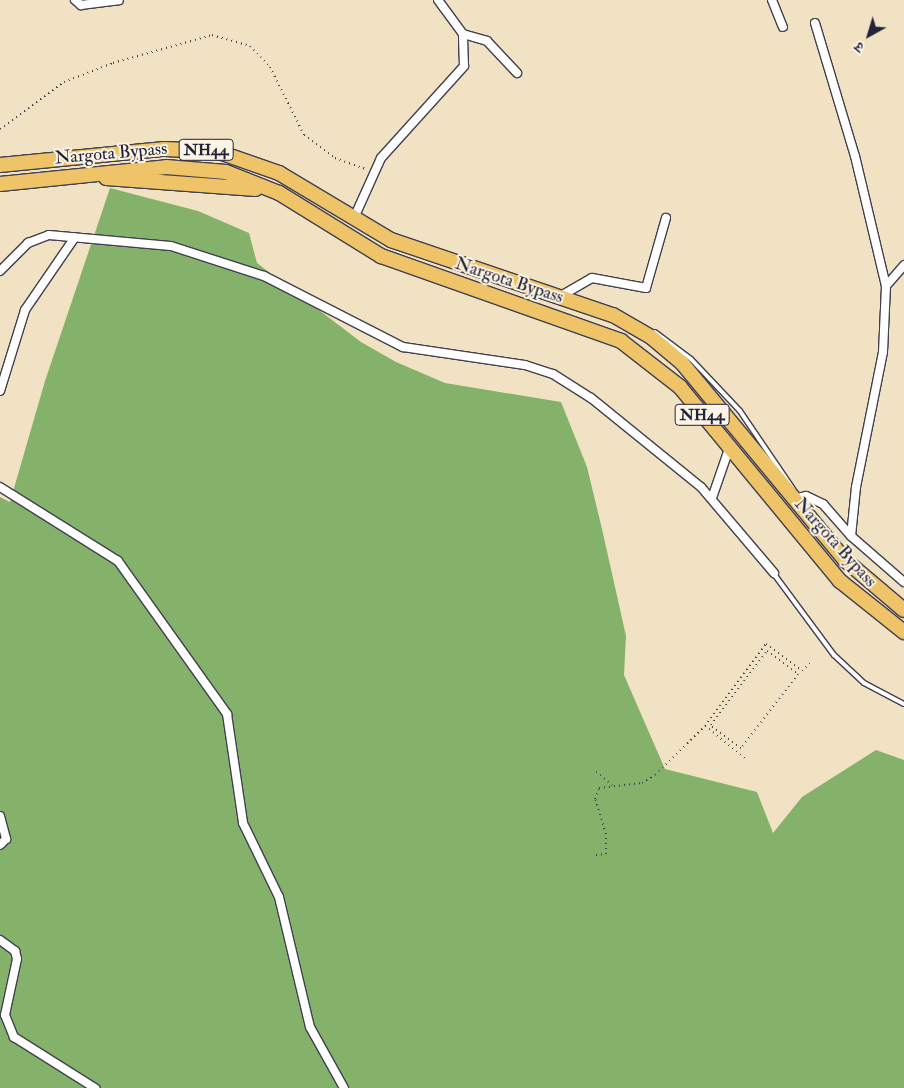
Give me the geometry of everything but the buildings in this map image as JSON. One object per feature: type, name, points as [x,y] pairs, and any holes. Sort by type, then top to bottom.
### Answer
[{"type":"highway","name":"Nargota Bypass","points":[[0,165],[164,148],[216,151],[279,173],[391,240],[559,297],[634,326],[682,363],[792,499],[860,576],[904,610]]},
{"type":"highway","name":"Nargota Bypass","points":[[0,184],[89,175],[207,168],[279,193],[381,256],[444,280],[621,341],[680,387],[729,449],[840,580],[904,632]]},
{"type":"street","points":[[75,0],[81,5],[119,0]]},
{"type":"street","points":[[354,218],[374,171],[406,128],[459,74],[466,58],[463,34],[438,0]]},
{"type":"street","points":[[772,0],[783,27]]},
{"type":"street","points":[[815,23],[855,156],[886,286],[884,352],[856,487],[851,536]]},
{"type":"street","points":[[463,34],[487,42],[517,73]]},
{"type":"street","points":[[559,297],[592,278],[646,288],[666,218]]},
{"type":"street","points":[[0,271],[34,239],[49,235],[171,246],[264,276],[403,347],[525,365],[553,374],[591,398],[712,498],[774,573]]},
{"type":"street","points":[[0,391],[25,310],[75,237]]},
{"type":"street","points":[[886,286],[904,265]]},
{"type":"street","points":[[712,498],[729,449]]},
{"type":"street","points":[[0,487],[118,561],[223,705],[231,733],[243,823],[280,897],[310,1027],[344,1088]]},
{"type":"street","points":[[792,499],[813,497],[851,536],[904,582]]},
{"type":"street","points":[[0,816],[6,839],[0,845]]},
{"type":"street","points":[[0,940],[15,951],[17,960],[5,1015],[14,1037],[95,1088]]},
{"type":"lane","points":[[774,573],[834,655],[864,683],[904,704]]},
{"type":"path","points":[[0,129],[64,82],[113,63],[212,35],[250,46],[270,68],[289,112],[311,142],[335,158],[374,171]]},
{"type":"path","points":[[596,856],[606,854],[597,792],[612,785],[642,783],[655,775],[705,726],[766,644],[802,671],[810,663]]},
{"type":"path","points":[[767,651],[798,674],[741,748],[711,725],[767,651]]},
{"type":"path","points":[[705,726],[746,759]]},
{"type":"path","points":[[596,772],[612,785]]},
{"type":"green space","points":[[110,188],[198,211],[249,233],[257,263],[361,342],[396,362],[445,383],[561,402],[587,467],[602,529],[626,636],[624,675],[665,769],[757,792],[773,833],[802,797],[876,750],[904,760],[904,1088],[0,1088],[0,497],[10,502],[45,381]]}]
